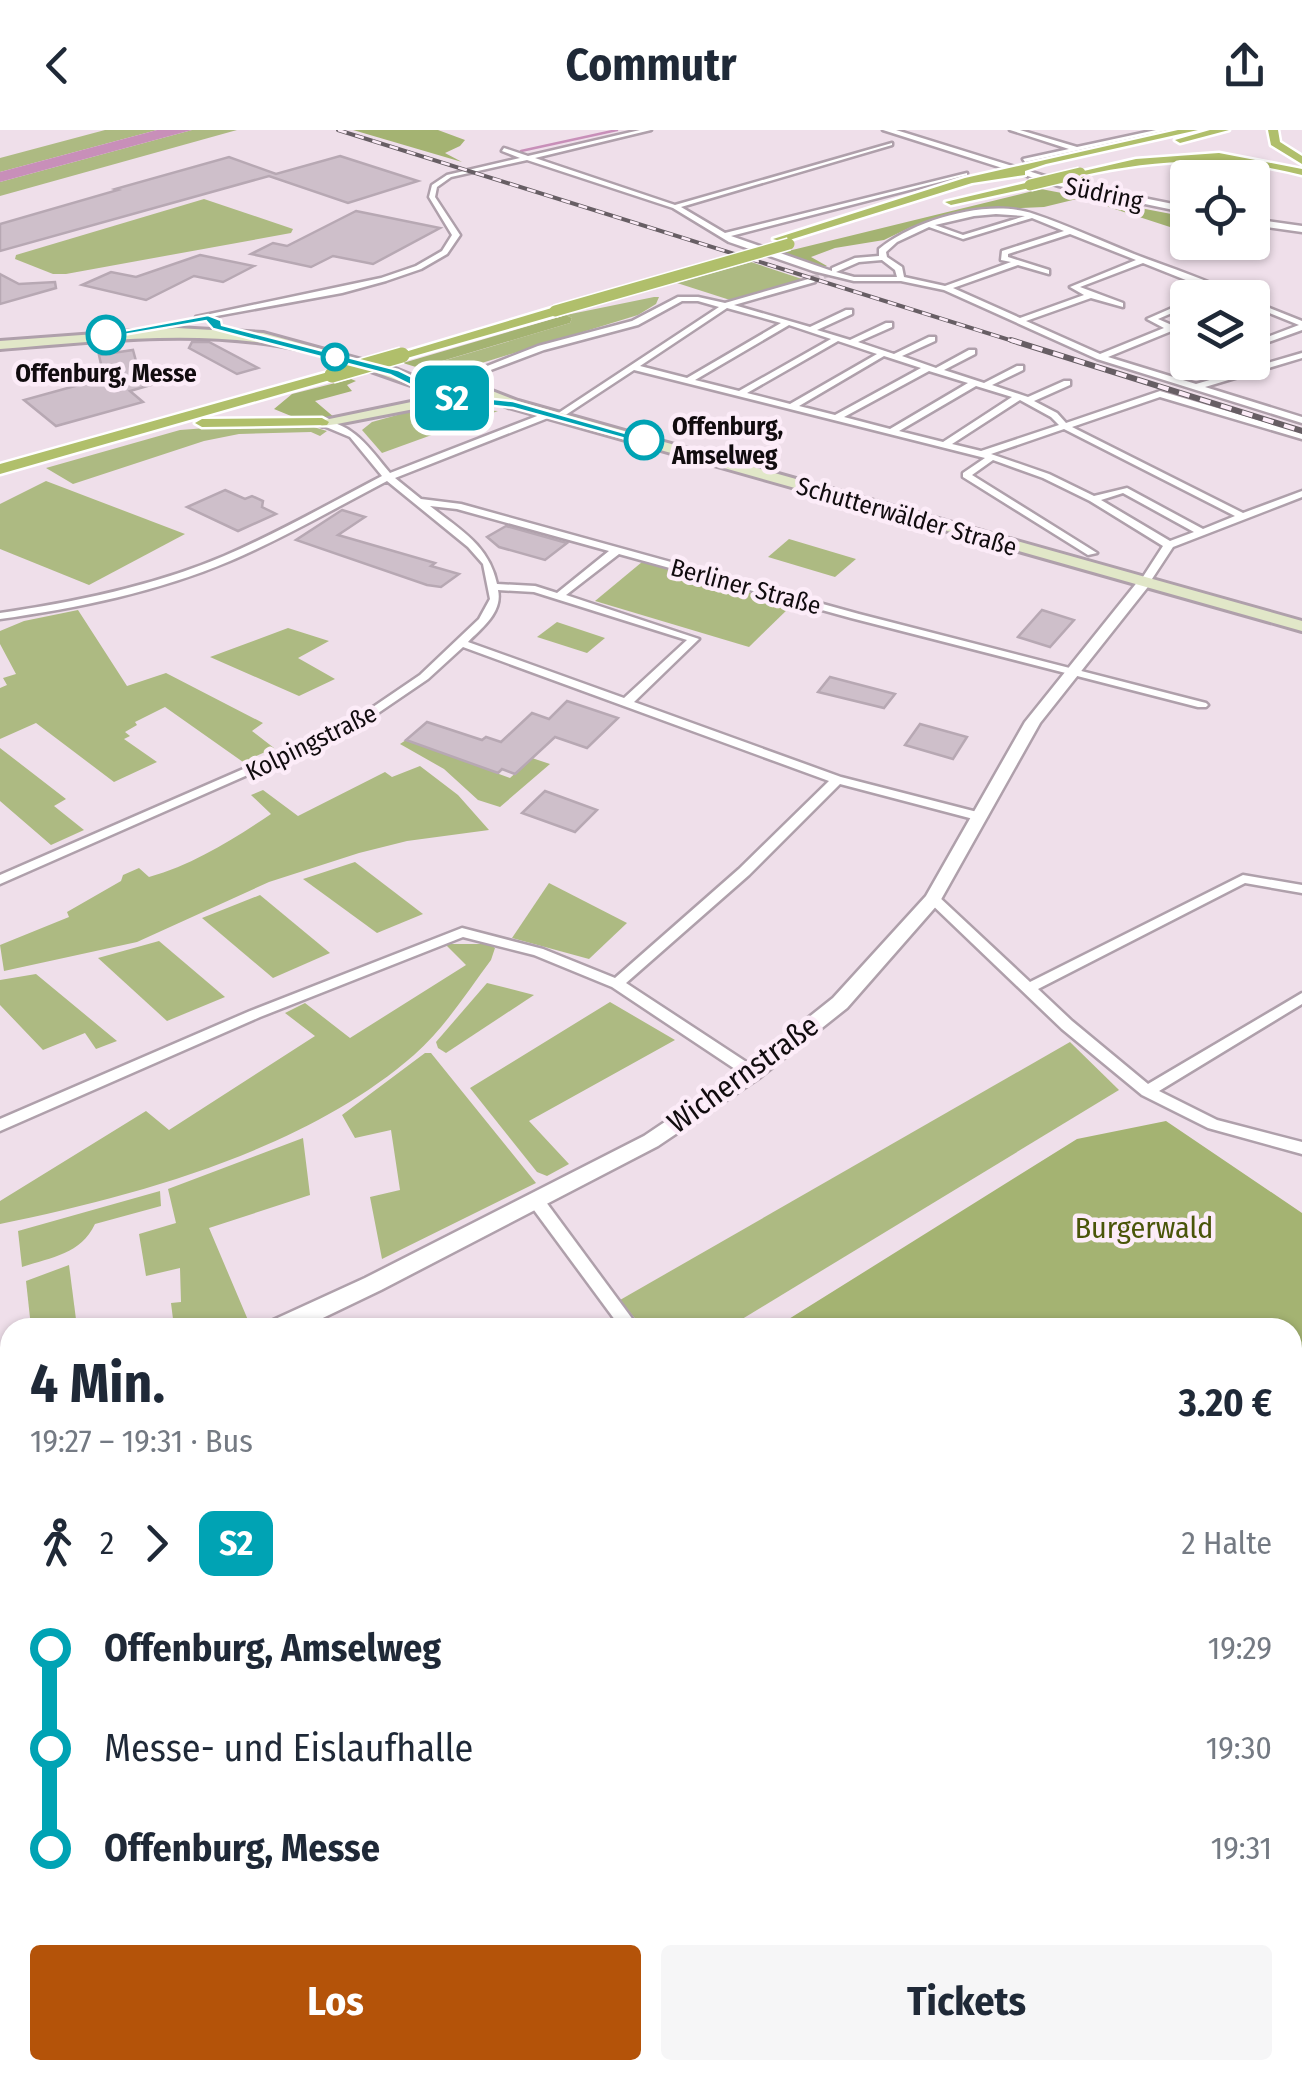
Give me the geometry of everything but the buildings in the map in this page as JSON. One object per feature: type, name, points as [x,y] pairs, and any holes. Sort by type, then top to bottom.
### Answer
[{"type":"highway","points":[[1021,171],[1018,170],[1022,167],[1042,161],[1193,130]]},
{"type":"highway","points":[[967,177],[1064,168],[1224,130]]},
{"type":"highway","points":[[1273,130],[1275,143],[1302,161]]},
{"type":"highway","points":[[0,472],[402,356],[550,308],[897,213],[1150,158],[1192,155],[1255,160],[1302,172]]},
{"type":"highway","points":[[784,241],[989,170],[986,162],[1042,161]]},
{"type":"highway","points":[[897,213],[1021,171]]},
{"type":"highway","points":[[279,391],[268,410],[296,422]]},
{"type":"highway","points":[[161,425],[322,422]]},
{"type":"highway","points":[[0,460],[56,454]]},
{"type":"main road","points":[[175,329],[200,317],[438,389]]},
{"type":"main road","points":[[203,333],[217,324]]},
{"type":"main road","points":[[0,345],[175,329],[274,341]]},
{"type":"main road","points":[[322,422],[404,407],[461,378]]},
{"type":"main road","name":"Schutterwälder Straße","points":[[461,378],[513,404]]},
{"type":"main road","points":[[465,398],[480,387]]},
{"type":"main road","name":"Schutterwälder Straße","points":[[438,389],[554,415],[1302,626]]},
{"type":"street","points":[[200,317],[364,285],[441,258],[455,242],[456,234],[432,197],[434,186],[457,172],[648,130]]},
{"type":"street","name":"Südring","points":[[887,130],[986,162],[1170,206]]},
{"type":"street","points":[[1014,130],[1078,149]]},
{"type":"street","points":[[1021,171],[1078,149],[1165,130]]},
{"type":"street","points":[[674,207],[890,144]]},
{"type":"street","points":[[523,146],[504,150],[674,207],[723,236],[839,276],[900,278],[946,288],[1100,357],[1302,420]]},
{"type":"street","points":[[723,236],[967,177]]},
{"type":"street","points":[[883,258],[882,251],[894,238],[1000,209],[1032,216],[1194,280]]},
{"type":"street","points":[[932,226],[963,237],[1032,216]]},
{"type":"street","points":[[1270,225],[1302,231]]},
{"type":"street","points":[[1046,272],[1004,258],[1005,253],[1071,231]]},
{"type":"street","points":[[835,270],[858,260],[883,258],[899,268],[900,278]]},
{"type":"street","points":[[1120,305],[1074,287],[1143,260]]},
{"type":"street","points":[[946,288],[1018,262]]},
{"type":"street","points":[[0,616],[76,605],[228,558],[388,477],[554,415],[637,368],[727,305],[812,280]]},
{"type":"street","points":[[1019,320],[1091,295]]},
{"type":"street","points":[[461,378],[635,323],[681,299],[727,305],[1023,399],[1054,415],[1064,426],[1241,516]]},
{"type":"street","points":[[217,324],[238,309]]},
{"type":"street","points":[[1170,311],[1151,319],[1170,328]]},
{"type":"street","points":[[1270,311],[1302,326]]},
{"type":"street","points":[[810,330],[848,312]]},
{"type":"street","points":[[689,380],[787,323]]},
{"type":"street","points":[[850,343],[889,325]]},
{"type":"street","points":[[1270,339],[1302,326]]},
{"type":"street","points":[[1100,357],[1170,328]]},
{"type":"street","points":[[741,393],[837,339]]},
{"type":"street","points":[[894,357],[932,339]]},
{"type":"street","points":[[836,418],[972,352]]},
{"type":"street","points":[[793,406],[882,354]]},
{"type":"street","points":[[1270,366],[1302,355]]},
{"type":"street","points":[[480,387],[496,364]]},
{"type":"street","points":[[637,368],[987,456],[1046,476],[1169,545]]},
{"type":"street","points":[[891,432],[979,384],[1020,368]]},
{"type":"street","points":[[1196,387],[1221,380]]},
{"type":"street","points":[[944,446],[1023,399],[1067,384]]},
{"type":"street","points":[[1092,553],[966,474],[987,456],[1160,394],[1302,436]]},
{"type":"street","points":[[352,435],[356,424],[371,416]]},
{"type":"street","points":[[322,422],[352,435],[388,477],[472,545],[488,564],[494,587],[522,586],[694,639],[628,701]]},
{"type":"street","points":[[1093,499],[1124,490],[1200,531]]},
{"type":"street","points":[[1144,582],[1169,545],[1302,494]]},
{"type":"street","name":"Berliner Straße","points":[[420,502],[458,506],[855,616],[1073,669]]},
{"type":"street","points":[[559,596],[617,550]]},
{"type":"street","name":"Wichernstraße","points":[[299,1318],[537,1202],[650,1141],[752,1072],[840,1003],[934,899],[1032,722],[1144,582]]},
{"type":"street","name":"Kolpingstraße","points":[[1,878],[354,724],[424,677],[462,643],[484,621],[495,599],[494,587]]},
{"type":"street","points":[[462,643],[837,780],[981,817]]},
{"type":"street","points":[[1073,669],[1202,705]]},
{"type":"street","points":[[616,984],[727,888],[837,780]]},
{"type":"street","points":[[1028,988],[1243,879],[1302,889]]},
{"type":"street","points":[[934,899],[1028,988],[1147,1091],[1213,1124],[1302,1148]]},
{"type":"street","points":[[0,1125],[272,1007],[462,932],[538,952],[616,984],[752,1072]]},
{"type":"street","points":[[1147,1091],[1302,998]]},
{"type":"street","points":[[537,1202],[624,1318]]},
{"type":"green space","points":[[105,130],[157,130],[0,172],[0,158]]},
{"type":"green space","points":[[192,130],[237,130],[0,196],[0,182]]},
{"type":"green space","points":[[353,130],[438,130],[465,140],[445,153],[462,162]]},
{"type":"green space","points":[[1041,189],[1170,214],[1170,227],[1081,198],[1044,207],[972,210],[911,227],[884,240],[835,248],[811,257],[827,266],[822,268],[780,253]]},
{"type":"green space","points":[[204,199],[293,229],[291,233],[66,274],[53,274],[15,259],[16,255]]},
{"type":"green space","points":[[751,262],[802,279],[730,300],[677,283]]},
{"type":"green space","points":[[659,297],[656,304],[638,315],[472,366],[444,371],[419,368],[570,323],[572,318],[566,315]]},
{"type":"green space","points":[[566,315],[572,318],[570,323],[419,368],[403,363]]},
{"type":"green space","points":[[356,381],[347,385],[352,391],[315,401],[335,418],[291,416],[274,409],[292,394]]},
{"type":"green space","points":[[426,407],[498,411],[382,453],[362,430],[372,422]]},
{"type":"green space","points":[[307,425],[327,431],[320,436],[311,432],[239,434],[204,441],[73,484],[46,468],[180,430]]},
{"type":"green space","points":[[46,481],[185,534],[89,585],[0,549],[0,504]]},
{"type":"green space","points":[[789,539],[856,559],[835,577],[768,557]]},
{"type":"green space","points":[[642,562],[792,605],[749,647],[595,601]]},
{"type":"green space","points":[[78,610],[127,686],[166,673],[263,723],[252,731],[274,748],[243,762],[165,707],[135,722],[137,725],[125,732],[130,736],[124,739],[157,762],[114,782],[36,723],[0,739],[0,688],[7,685],[3,678],[16,674],[0,644],[0,631],[24,621]]},
{"type":"green space","points":[[557,622],[605,638],[587,653],[537,637]]},
{"type":"green space","points":[[288,628],[329,641],[298,658],[335,679],[299,696],[210,657]]},
{"type":"green space","points":[[406,740],[510,778],[532,758],[550,764],[500,807],[478,800],[444,769],[400,744]]},
{"type":"green space","points":[[0,748],[66,799],[54,806],[84,830],[51,845],[0,801]]},
{"type":"green space","points":[[420,766],[458,795],[489,830],[407,841],[359,853],[269,882],[137,942],[4,971],[0,945],[69,917],[67,912],[121,881],[123,875],[139,868],[149,877],[182,865],[271,814],[251,795],[263,790],[298,816],[385,772],[392,777]]},
{"type":"green space","points":[[355,862],[423,914],[377,933],[303,879]]},
{"type":"green space","points":[[549,883],[627,923],[589,959],[512,938]]},
{"type":"green space","points":[[260,895],[330,953],[273,978],[202,918]]},
{"type":"green space","points":[[159,941],[225,997],[167,1021],[98,958]]},
{"type":"green space","points":[[445,944],[489,944],[495,948],[491,960],[435,1034],[371,1088],[272,1143],[218,1164],[108,1199],[0,1224],[0,1201],[146,1111],[169,1130],[315,1036],[285,1013],[305,1003],[350,1038],[466,965]]},
{"type":"green space","points":[[36,974],[117,1041],[96,1049],[85,1033],[43,1050],[0,1005],[0,980]]},
{"type":"green space","points":[[487,983],[534,995],[446,1053],[438,1048],[436,1042]]},
{"type":"green space","points":[[610,1002],[675,1040],[529,1121],[569,1164],[547,1176],[537,1172],[470,1088]]},
{"type":"green space","points":[[1070,1042],[1119,1090],[744,1318],[635,1318],[620,1300]]},
{"type":"green space","points":[[425,1053],[431,1053],[536,1183],[382,1259],[370,1197],[400,1190],[391,1130],[355,1138],[342,1115]]},
{"type":"green space","name":"Burgerwald","points":[[1166,1121],[1302,1213],[1302,1318],[790,1318],[1077,1139]]},
{"type":"green space","points":[[303,1138],[310,1195],[209,1228],[247,1318],[173,1318],[171,1303],[181,1302],[180,1268],[146,1276],[139,1234],[176,1223],[168,1189]]},
{"type":"green space","points":[[160,1191],[161,1206],[95,1224],[74,1248],[22,1267],[18,1231]]},
{"type":"green space","points":[[69,1265],[76,1318],[30,1318],[26,1281]]},
{"type":"shaded area","points":[[157,130],[192,130],[0,182],[0,172]]},
{"type":"waterway","points":[[521,151],[617,130]]},
{"type":"tunnel","points":[[812,280],[835,270]]},
{"type":"railway","points":[[338,130],[1019,343]]},
{"type":"railway","points":[[1011,340],[1302,431]]},
{"type":"bus line","name":"S2","points":[[106,335],[208,318],[217,326],[394,373],[432,388],[444,398],[513,404],[644,440]]},
{"type":"place","name":"Offenburg, Messe","points":[[106,335]]},
{"type":"place","name":"Offenburg, Amselweg","points":[[644,440]]}]
